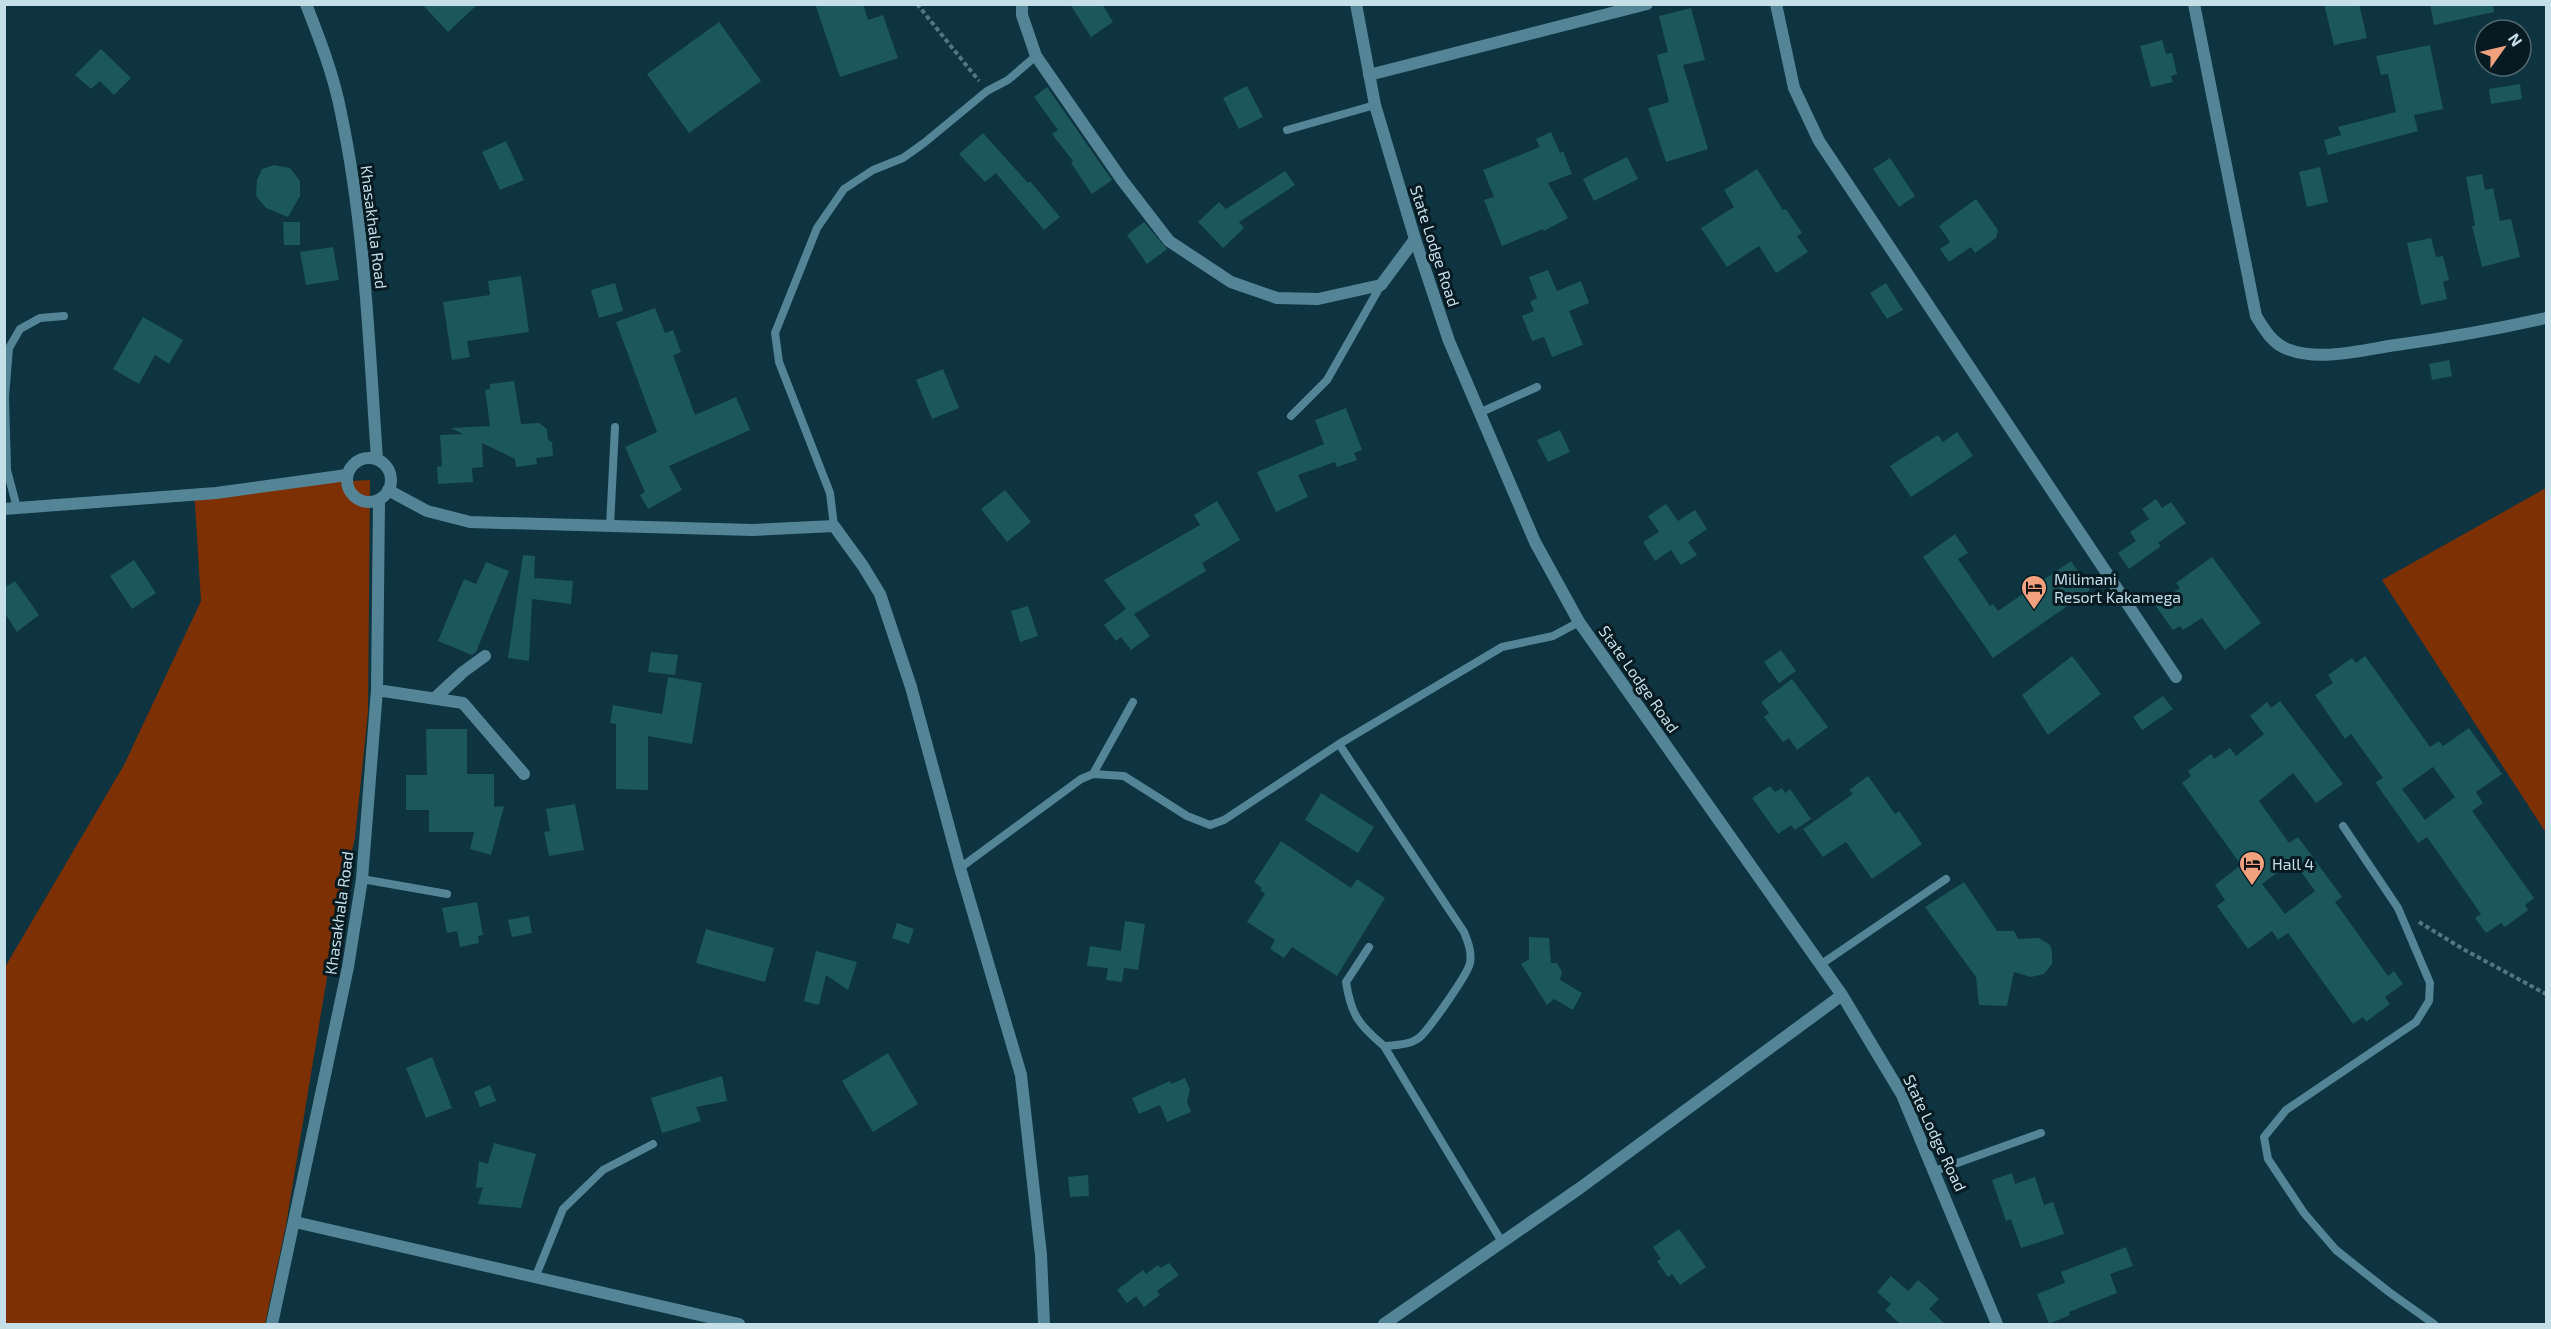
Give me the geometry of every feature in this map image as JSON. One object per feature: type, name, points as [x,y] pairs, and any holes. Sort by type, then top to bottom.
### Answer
[{"type":"street","name":"Khasakhala Road","points":[[306,4],[325,54],[341,112],[354,191],[366,285],[376,459]]},
{"type":"street","points":[[1022,4],[1022,15],[1035,56],[1122,180],[1169,241],[1231,282],[1277,298],[1318,299],[1381,285],[1415,239]]},
{"type":"street","name":"State Lodge Road","points":[[1356,4],[1375,105],[1415,239],[1449,341],[1535,542],[1579,622],[1842,995],[1902,1095],[1998,1324]]},
{"type":"street","points":[[1369,75],[1647,4]]},
{"type":"street","points":[[1776,4],[1794,88],[1819,141],[2176,677]]},
{"type":"street","points":[[2194,4],[2256,316],[2268,336],[2285,349],[2304,354],[2342,354],[2481,333],[2547,318]]},
{"type":"street","points":[[362,459],[376,459],[383,463],[391,476],[388,490],[379,500],[365,502],[358,499],[349,489],[347,475],[355,463],[362,459]]},
{"type":"street","points":[[11,508],[216,493],[347,475]]},
{"type":"street","points":[[388,490],[427,511],[470,522],[752,530],[834,526],[880,594],[911,687],[960,868],[1021,1075],[1041,1255],[1044,1324]]},
{"type":"street","name":"Khasakhala Road","points":[[272,1324],[348,967],[362,879],[377,690],[379,500]]},
{"type":"street","points":[[436,697],[463,672],[485,656]]},
{"type":"street","points":[[377,690],[436,697],[463,703],[524,774]]},
{"type":"street","points":[[1384,1324],[1580,1188],[1842,995]]},
{"type":"street","points":[[295,1222],[739,1324]]},
{"type":"lane","points":[[834,526],[830,493],[779,362],[775,333],[783,307],[817,228],[844,189],[873,170],[903,158],[987,91],[1008,80],[1035,56]]},
{"type":"lane","points":[[1287,130],[1375,105]]},
{"type":"lane","points":[[1292,416],[1327,380],[1381,285]]},
{"type":"lane","points":[[11,508],[7,470],[5,397],[9,348],[20,329],[30,323],[40,318],[64,316]]},
{"type":"lane","points":[[1479,412],[1537,387]]},
{"type":"lane","points":[[609,526],[615,427]]},
{"type":"lane","points":[[960,868],[1081,779],[1093,774],[1124,776],[1186,816],[1210,825],[1224,820],[1339,744],[1502,647],[1553,636],[1579,622]]},
{"type":"lane","points":[[1093,774],[1133,702]]},
{"type":"lane","points":[[1339,744],[1464,932],[1470,948],[1470,965],[1462,980],[1420,1038],[1404,1044],[1384,1046]]},
{"type":"lane","points":[[2343,826],[2398,908],[2430,983],[2430,1001],[2416,1022],[2286,1110],[2264,1137],[2268,1159],[2304,1213],[2336,1250],[2434,1324]]},
{"type":"lane","points":[[362,879],[447,894]]},
{"type":"lane","points":[[1820,966],[1946,879]]},
{"type":"lane","points":[[1369,946],[1346,982],[1354,1015],[1384,1046],[1502,1242]]},
{"type":"lane","points":[[1935,1171],[2041,1133]]},
{"type":"lane","points":[[535,1278],[563,1209],[603,1170],[653,1144]]},
{"type":"path","points":[[917,4],[987,91]]},
{"type":"path","points":[[2398,908],[2463,949],[2547,994]]},
{"type":"shaded area","points":[[370,480],[368,712],[355,837],[331,953],[286,1225],[265,1324],[5,1324],[5,967],[124,765],[201,601],[194,489]]},
{"type":"shaded area","points":[[2546,488],[2546,833],[2382,580]]},
{"type":"building","points":[[422,4],[478,4],[448,32]]},
{"type":"building","points":[[815,4],[863,4],[868,20],[883,15],[898,58],[840,77]]},
{"type":"building","points":[[1070,4],[1102,4],[1113,22],[1091,37]]},
{"type":"building","points":[[2324,4],[2359,4],[2367,38],[2334,45]]},
{"type":"building","points":[[2430,4],[2493,4],[2494,12],[2434,25]]},
{"type":"building","points":[[1691,8],[1705,60],[1683,65],[1708,149],[1666,162],[1648,108],[1669,102],[1657,55],[1668,52],[1659,16]]},
{"type":"building","points":[[719,22],[761,81],[689,133],[647,74]]},
{"type":"building","points":[[2162,40],[2166,54],[2172,53],[2177,74],[2171,76],[2173,82],[2151,87],[2140,46]]},
{"type":"building","points":[[2430,45],[2443,109],[2414,115],[2418,131],[2328,155],[2324,140],[2341,135],[2338,127],[2396,112],[2388,74],[2381,75],[2376,56]]},
{"type":"building","points":[[101,49],[131,78],[114,95],[100,81],[91,89],[75,75]]},
{"type":"building","points":[[2520,84],[2522,99],[2491,104],[2489,89]]},
{"type":"building","points":[[1247,86],[1263,117],[1239,129],[1223,98]]},
{"type":"building","points":[[1047,87],[1112,180],[1092,194],[1071,163],[1073,161],[1052,134],[1058,130],[1034,97]]},
{"type":"building","points":[[1551,132],[1560,153],[1563,151],[1572,174],[1548,183],[1568,218],[1544,231],[1543,229],[1502,246],[1484,200],[1494,197],[1483,170],[1540,147],[1536,139]]},
{"type":"building","points":[[983,133],[1028,183],[1030,181],[1060,217],[1044,230],[996,173],[985,182],[959,154]]},
{"type":"building","points":[[506,141],[524,180],[500,190],[482,152]]},
{"type":"building","points":[[1627,157],[1638,179],[1594,201],[1583,179]]},
{"type":"building","points":[[1890,158],[1915,196],[1899,207],[1873,169]]},
{"type":"building","points":[[274,165],[290,168],[300,181],[300,196],[288,217],[266,208],[256,196],[257,180],[262,169]]},
{"type":"building","points":[[2320,167],[2328,202],[2307,207],[2299,172]]},
{"type":"building","points":[[1757,169],[1783,210],[1786,209],[1802,233],[1797,236],[1808,252],[1776,273],[1759,246],[1727,267],[1701,228],[1734,207],[1724,190]]},
{"type":"building","points":[[1285,171],[1295,185],[1239,222],[1244,228],[1223,248],[1198,222],[1219,202],[1226,209]]},
{"type":"building","points":[[2482,174],[2485,190],[2493,188],[2500,221],[2511,219],[2520,257],[2482,267],[2472,226],[2475,225],[2466,177]]},
{"type":"building","points":[[1976,199],[1998,230],[1996,238],[1975,253],[1971,247],[1949,262],[1940,249],[1950,242],[1939,226]]},
{"type":"building","points":[[283,222],[300,222],[300,245],[284,245]]},
{"type":"building","points":[[1144,222],[1167,249],[1147,264],[1127,235]]},
{"type":"building","points":[[2431,238],[2436,257],[2443,256],[2449,280],[2443,282],[2447,299],[2421,305],[2407,243]]},
{"type":"building","points":[[333,247],[339,280],[306,285],[300,252]]},
{"type":"building","points":[[1548,270],[1557,291],[1581,281],[1589,303],[1569,311],[1583,345],[1552,357],[1544,337],[1532,341],[1522,316],[1534,311],[1530,302],[1537,298],[1529,277]]},
{"type":"building","points":[[521,276],[529,332],[467,341],[470,357],[452,360],[443,302],[490,295],[488,281]]},
{"type":"building","points":[[615,283],[623,311],[599,318],[591,290]]},
{"type":"building","points":[[1886,283],[1903,310],[1887,319],[1870,293]]},
{"type":"building","points":[[655,308],[665,333],[673,330],[681,352],[673,355],[695,415],[736,397],[750,430],[669,466],[682,490],[648,509],[640,495],[645,492],[625,447],[657,432],[616,322]]},
{"type":"building","points":[[143,317],[183,340],[169,364],[155,355],[139,384],[113,369]]},
{"type":"building","points":[[2449,360],[2452,376],[2432,380],[2429,364]]},
{"type":"building","points":[[943,369],[959,408],[932,419],[916,380]]},
{"type":"building","points":[[514,381],[521,424],[539,423],[547,429],[548,440],[552,442],[553,456],[536,458],[537,464],[516,467],[515,459],[482,443],[483,467],[472,468],[473,482],[438,484],[437,467],[442,466],[440,435],[463,434],[451,428],[490,426],[485,390],[490,389],[490,384]]},
{"type":"building","points":[[1346,408],[1362,450],[1354,453],[1357,460],[1337,467],[1335,462],[1298,475],[1308,497],[1276,512],[1257,472],[1324,444],[1315,420]]},
{"type":"building","points":[[1560,430],[1570,452],[1548,462],[1537,440]]},
{"type":"building","points":[[1957,432],[1973,456],[1911,497],[1890,466],[1938,435],[1943,442]]},
{"type":"building","points":[[1005,490],[1031,522],[1007,542],[981,509]]},
{"type":"building","points":[[2156,499],[2162,508],[2171,502],[2186,523],[2158,543],[2161,546],[2129,569],[2118,553],[2136,541],[2130,532],[2149,519],[2142,509]]},
{"type":"building","points":[[1217,501],[1240,540],[1202,563],[1206,571],[1134,614],[1150,636],[1131,650],[1121,637],[1116,641],[1104,625],[1126,609],[1104,580],[1200,525],[1194,515]]},
{"type":"building","points":[[1666,504],[1678,521],[1695,510],[1707,529],[1688,542],[1697,555],[1681,565],[1671,550],[1655,561],[1643,542],[1659,532],[1648,516]]},
{"type":"building","points":[[1955,534],[1968,553],[1958,559],[1990,606],[1993,604],[1998,611],[2071,561],[2090,590],[1993,658],[1923,557]]},
{"type":"building","points":[[523,555],[535,556],[534,578],[573,581],[571,604],[532,599],[529,661],[508,658]]},
{"type":"building","points":[[2212,557],[2261,623],[2225,650],[2202,618],[2183,630],[2180,626],[2173,630],[2155,605],[2180,588],[2176,583]]},
{"type":"building","points":[[134,560],[156,593],[132,609],[110,576]]},
{"type":"building","points":[[486,562],[509,571],[476,652],[472,655],[438,641],[464,579],[476,584]]},
{"type":"building","points":[[15,581],[39,615],[17,632],[4,612],[4,588]]},
{"type":"building","points":[[1028,606],[1038,636],[1020,642],[1011,611]]},
{"type":"building","points":[[1781,650],[1796,671],[1779,683],[1764,662]]},
{"type":"building","points":[[651,652],[678,655],[675,675],[648,672]]},
{"type":"building","points":[[2072,656],[2101,694],[2048,735],[2022,695]]},
{"type":"building","points":[[2365,656],[2430,747],[2439,741],[2443,746],[2469,728],[2502,774],[2476,792],[2483,803],[2472,811],[2534,898],[2525,905],[2528,910],[2505,927],[2501,923],[2486,933],[2475,918],[2481,914],[2427,837],[2418,843],[2377,785],[2376,782],[2383,778],[2351,734],[2345,739],[2315,695],[2333,683],[2328,675],[2352,658],[2356,663]],"holes":[[[2433,767],[2455,797],[2425,820],[2402,789]]]},
{"type":"building","points":[[668,677],[702,683],[692,744],[648,736],[648,790],[616,789],[616,724],[610,723],[613,705],[662,714]]},
{"type":"building","points":[[1792,679],[1828,727],[1797,750],[1789,738],[1783,742],[1764,717],[1769,713],[1761,702]]},
{"type":"building","points":[[2163,696],[2173,709],[2142,730],[2133,717]]},
{"type":"building","points":[[2280,701],[2343,784],[2316,803],[2293,773],[2259,801],[2289,843],[2298,837],[2342,897],[2335,902],[2388,976],[2394,971],[2403,984],[2385,997],[2390,1004],[2366,1022],[2363,1017],[2353,1024],[2288,933],[2278,940],[2272,931],[2248,949],[2217,906],[2225,900],[2215,885],[2241,865],[2182,783],[2191,776],[2188,771],[2211,754],[2214,759],[2230,748],[2236,756],[2264,734],[2250,716],[2267,702],[2271,708]],"holes":[[[2293,861],[2315,891],[2285,914],[2262,884]]]},
{"type":"building","points":[[426,729],[467,729],[467,774],[494,774],[494,807],[504,806],[491,855],[470,849],[474,832],[429,832],[429,810],[406,810],[406,775],[427,775]]},
{"type":"building","points":[[1868,776],[1895,814],[1899,811],[1922,844],[1872,879],[1846,842],[1823,857],[1803,829],[1853,794],[1849,790]]},
{"type":"building","points":[[1770,786],[1775,792],[1782,788],[1785,793],[1790,789],[1811,819],[1795,830],[1791,825],[1778,834],[1752,798]]},
{"type":"building","points":[[1321,793],[1374,827],[1358,853],[1305,820]]},
{"type":"building","points":[[575,804],[584,850],[549,856],[544,832],[550,831],[546,809]]},
{"type":"building","points":[[1281,841],[1351,888],[1357,879],[1385,898],[1337,976],[1292,947],[1284,958],[1270,949],[1275,940],[1247,922],[1265,894],[1260,890],[1262,888],[1254,882]]},
{"type":"building","points":[[1964,882],[1997,931],[2014,931],[2018,939],[2039,938],[2050,945],[2052,964],[2044,974],[2031,977],[2014,972],[2007,1006],[1979,1005],[1976,977],[1925,907]]},
{"type":"building","points":[[477,902],[483,935],[478,936],[479,943],[460,947],[457,931],[447,933],[442,908]]},
{"type":"building","points":[[529,916],[532,933],[512,937],[508,920]]},
{"type":"building","points":[[1125,921],[1145,924],[1138,970],[1124,968],[1122,982],[1106,980],[1108,968],[1087,966],[1090,946],[1121,951]]},
{"type":"building","points":[[897,923],[914,929],[909,944],[892,938]]},
{"type":"building","points":[[706,929],[774,948],[765,982],[696,963]]},
{"type":"building","points":[[1529,937],[1549,938],[1551,963],[1557,963],[1562,972],[1560,980],[1582,993],[1573,1010],[1554,999],[1547,1005],[1521,964],[1529,959]]},
{"type":"building","points":[[816,951],[857,962],[848,990],[826,975],[819,1005],[804,1001]]},
{"type":"building","points":[[888,1053],[918,1104],[873,1132],[842,1081]]},
{"type":"building","points":[[432,1057],[452,1108],[426,1118],[406,1068]]},
{"type":"building","points":[[722,1076],[727,1101],[696,1107],[701,1121],[662,1133],[651,1098]]},
{"type":"building","points":[[1185,1078],[1190,1090],[1187,1102],[1191,1112],[1167,1122],[1160,1105],[1139,1114],[1132,1098],[1170,1081],[1171,1084]]},
{"type":"building","points":[[490,1085],[496,1101],[480,1107],[474,1092]]},
{"type":"building","points":[[494,1143],[536,1154],[521,1208],[478,1204],[483,1187],[476,1188],[479,1161],[488,1164]]},
{"type":"building","points":[[2012,1173],[2015,1184],[2035,1177],[2044,1205],[2053,1202],[2064,1234],[2021,1248],[2011,1219],[2006,1221],[1992,1180]]},
{"type":"building","points":[[1088,1175],[1089,1196],[1070,1197],[1068,1177]]},
{"type":"building","points":[[1679,1229],[1706,1267],[1680,1285],[1672,1274],[1668,1277],[1657,1261],[1661,1259],[1653,1247]]},
{"type":"building","points":[[2126,1247],[2133,1266],[2110,1274],[2117,1293],[2069,1312],[2070,1315],[2049,1324],[2037,1294],[2065,1283],[2061,1272]]},
{"type":"building","points":[[1169,1263],[1179,1275],[1157,1291],[1160,1295],[1144,1307],[1136,1296],[1127,1303],[1117,1290],[1143,1270],[1146,1274],[1158,1265],[1161,1268]]},
{"type":"building","points":[[1891,1276],[1908,1291],[1918,1280],[1939,1299],[1929,1309],[1945,1324],[1900,1324],[1885,1310],[1891,1304],[1877,1292]]},
{"type":"place","name":"Milimani Resort Kakamega","points":[[2034,611]]},
{"type":"place","name":"Hall 4","points":[[2252,887]]}]
